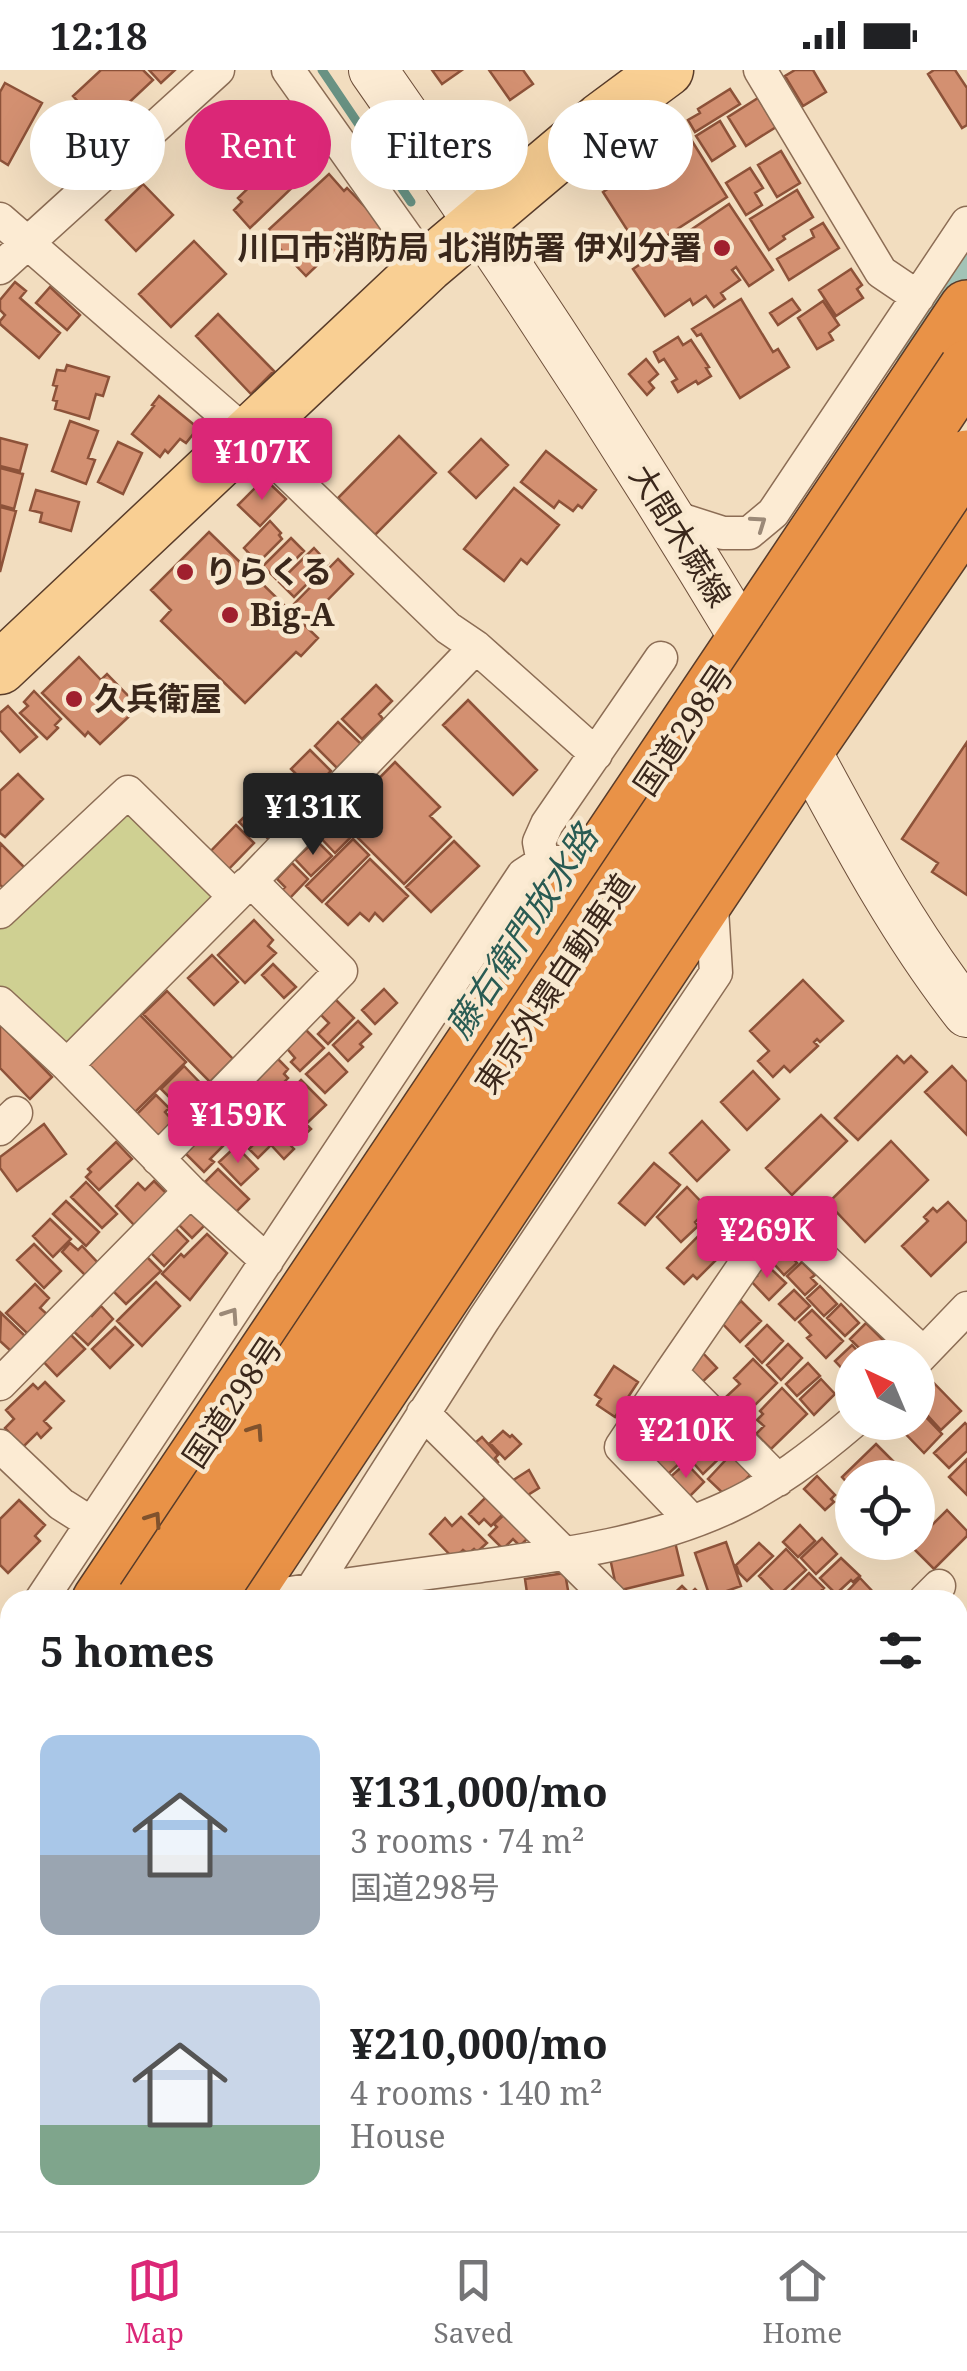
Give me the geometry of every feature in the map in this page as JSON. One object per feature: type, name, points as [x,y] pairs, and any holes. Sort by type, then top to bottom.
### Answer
[{"type":"highway","name":"国道298号","points":[[106,1590],[569,862],[745,641],[942,302]]},
{"type":"highway","name":"東京外環自動車道","points":[[151,1590],[967,368]]},
{"type":"highway","name":"東京外環自動車道","points":[[212,1590],[967,458]]},
{"type":"highway","points":[[251,1590],[710,893],[966,518]]},
{"type":"main road","name":"大間木蕨線","points":[[373,70],[539,311],[668,515],[745,641],[916,943],[960,991]]},
{"type":"main road","points":[[0,668],[427,266],[601,119],[667,70]]},
{"type":"street","points":[[0,268],[218,70]]},
{"type":"street","points":[[288,70],[427,266]]},
{"type":"street","points":[[760,70],[882,272],[942,302]]},
{"type":"street","points":[[0,219],[247,434],[448,628],[476,647],[596,754]]},
{"type":"street","points":[[668,515],[723,532],[749,533],[773,513],[942,302],[967,223]]},
{"type":"street","points":[[67,1065],[476,647]]},
{"type":"street","points":[[569,862],[539,842],[547,824],[660,658]]},
{"type":"street","points":[[0,912],[128,792],[341,972],[158,1159]]},
{"type":"street","points":[[48,1590],[523,875],[569,862]]},
{"type":"street","points":[[312,1590],[423,1414],[716,973],[710,893]]},
{"type":"street","points":[[0,1003],[67,1065],[190,1191],[267,1261]]},
{"type":"street","points":[[0,1384],[190,1191]]},
{"type":"street","points":[[692,1522],[621,1447],[778,1216],[904,1340]]},
{"type":"street","points":[[935,1341],[967,1308]]},
{"type":"street","points":[[671,1372],[778,1480]]},
{"type":"street","points":[[423,1414],[601,1590]]},
{"type":"street","points":[[334,1590],[564,1554],[692,1522],[778,1480],[835,1436]]},
{"type":"street","points":[[0,1446],[61,1504],[91,1523]]},
{"type":"green space","points":[[123,810],[214,890],[213,900],[71,1045],[61,1047],[0,988],[0,928]]},
{"type":"building","points":[[101,70],[143,70],[153,80],[132,100],[77,100],[73,96]]},
{"type":"building","points":[[149,70],[175,70],[161,83]]},
{"type":"building","points":[[432,70],[462,70],[442,84]]},
{"type":"building","points":[[489,70],[523,70],[533,84],[510,100]]},
{"type":"building","points":[[795,70],[813,70],[826,92],[803,106],[785,76]]},
{"type":"building","points":[[934,70],[955,70],[967,88],[967,125],[962,128],[928,74]]},
{"type":"building","points":[[5,83],[36,100],[30,100],[30,125],[8,165],[0,160],[0,92]]},
{"type":"building","points":[[730,89],[740,104],[695,132],[693,117],[700,113],[698,109]]},
{"type":"building","points":[[758,98],[776,127],[746,146],[728,117]]},
{"type":"building","points":[[720,121],[735,146],[712,161],[696,136]]},
{"type":"building","points":[[693,143],[727,197],[646,249],[636,232],[631,236],[603,192],[693,190]]},
{"type":"building","points":[[781,151],[800,183],[777,197],[758,165]]},
{"type":"building","points":[[750,168],[763,188],[755,193],[762,205],[746,215],[726,183]]},
{"type":"building","points":[[331,176],[395,238],[373,259],[359,243],[340,261],[331,252],[306,276],[265,233],[312,190],[331,190]]},
{"type":"building","points":[[137,190],[149,190],[173,215],[136,251],[106,220]]},
{"type":"building","points":[[246,190],[290,190],[250,228],[234,210],[242,202],[238,198]]},
{"type":"building","points":[[797,190],[813,217],[769,250],[750,219]]},
{"type":"building","points":[[729,204],[773,270],[749,286],[736,267],[732,270],[740,280],[721,293],[725,299],[714,307],[706,296],[693,305],[690,299],[665,316],[633,269]]},
{"type":"building","points":[[823,223],[839,248],[789,280],[777,259],[814,237],[811,230]]},
{"type":"building","points":[[194,241],[226,274],[171,327],[139,294]]},
{"type":"building","points":[[851,269],[862,285],[857,289],[863,298],[836,316],[819,290]]},
{"type":"building","points":[[15,282],[26,291],[20,298],[60,333],[39,358],[0,324],[5,315],[0,310],[0,300]]},
{"type":"building","points":[[50,287],[80,315],[67,330],[36,303]]},
{"type":"building","points":[[741,299],[773,352],[778,349],[789,367],[740,398],[701,334],[697,336],[692,329]]},
{"type":"building","points":[[792,299],[800,310],[778,325],[770,313]]},
{"type":"building","points":[[823,301],[839,325],[829,333],[833,340],[817,349],[798,318]]},
{"type":"building","points":[[218,314],[274,371],[251,394],[196,336]]},
{"type":"building","points":[[678,337],[683,345],[691,340],[711,376],[678,392],[672,382],[677,379],[664,359],[659,362],[654,352]]},
{"type":"building","points":[[646,359],[658,374],[649,382],[654,388],[647,395],[629,374]]},
{"type":"building","points":[[67,365],[109,377],[103,396],[96,394],[89,419],[55,409],[57,386],[53,385],[57,370],[65,371]]},
{"type":"building","points":[[159,396],[198,428],[186,443],[180,439],[160,457],[132,434]]},
{"type":"building","points":[[70,421],[98,431],[88,458],[95,460],[86,484],[52,471]]},
{"type":"building","points":[[399,436],[436,473],[375,535],[338,498]]},
{"type":"building","points":[[0,438],[27,445],[20,471],[0,466]]},
{"type":"building","points":[[481,439],[508,465],[476,498],[449,472]]},
{"type":"building","points":[[118,442],[142,453],[123,494],[98,482]]},
{"type":"building","points":[[546,451],[596,490],[582,508],[578,505],[573,511],[559,501],[554,508],[521,482]]},
{"type":"building","points":[[0,468],[23,474],[14,509],[0,505]]},
{"type":"building","points":[[267,481],[286,499],[260,526],[238,505]]},
{"type":"building","points":[[514,488],[559,525],[527,564],[521,559],[504,581],[464,549]]},
{"type":"building","points":[[36,490],[79,502],[71,531],[40,522],[42,513],[30,510]]},
{"type":"building","points":[[0,507],[16,511],[0,572]]},
{"type":"building","points":[[270,521],[282,539],[258,563],[244,548]]},
{"type":"building","name":"Big-A","points":[[209,532],[318,638],[301,656],[296,652],[245,703],[161,621],[171,610],[151,590]]},
{"type":"building","points":[[291,538],[304,551],[276,579],[263,566]]},
{"type":"building","points":[[314,548],[328,563],[294,597],[279,582]]},
{"type":"building","points":[[338,559],[353,574],[309,619],[294,604]]},
{"type":"building","points":[[79,657],[101,680],[107,674],[139,707],[100,744],[88,732],[85,736],[42,693]]},
{"type":"building","points":[[376,685],[392,701],[379,714],[383,719],[362,739],[342,719]]},
{"type":"building","points":[[34,691],[61,719],[47,739],[20,713]]},
{"type":"building","points":[[468,700],[537,770],[513,795],[443,725]]},
{"type":"building","points":[[8,706],[37,737],[20,752],[0,730],[0,713]]},
{"type":"building","points":[[338,722],[361,744],[337,768],[315,746]]},
{"type":"building","points":[[967,742],[967,895],[932,872],[938,863],[902,839]]},
{"type":"building","points":[[310,750],[331,771],[312,790],[291,769]]},
{"type":"building","points":[[395,762],[440,807],[430,816],[451,837],[404,884],[339,819]]},
{"type":"building","points":[[18,774],[43,799],[5,837],[0,833],[0,791]]},
{"type":"building","points":[[283,777],[288,783],[294,777],[311,795],[302,804],[298,800],[287,811],[272,796]]},
{"type":"building","points":[[263,798],[292,820],[270,841],[260,830],[253,836],[239,822]]},
{"type":"building","points":[[334,822],[350,838],[335,853],[317,834]]},
{"type":"building","points":[[236,825],[254,843],[224,874],[206,856]]},
{"type":"building","points":[[353,839],[369,855],[322,902],[306,886]]},
{"type":"building","points":[[316,840],[332,856],[311,876],[295,859]]},
{"type":"building","points":[[454,841],[479,866],[431,912],[406,887]]},
{"type":"building","points":[[0,843],[25,868],[4,888],[0,885]]},
{"type":"building","points":[[370,859],[408,896],[383,921],[375,913],[369,921],[360,913],[348,925],[326,904]]},
{"type":"building","points":[[292,863],[308,879],[289,899],[277,879]]},
{"type":"building","points":[[254,920],[273,940],[268,946],[276,953],[245,983],[218,955]]},
{"type":"building","points":[[212,955],[238,982],[214,1005],[188,978]]},
{"type":"building","points":[[273,964],[296,987],[284,998],[262,975]]},
{"type":"building","points":[[803,980],[843,1021],[820,1042],[817,1039],[814,1042],[818,1046],[790,1072],[784,1066],[773,1077],[758,1061],[769,1051],[750,1031]]},
{"type":"building","points":[[384,989],[397,1003],[375,1024],[362,1010]]},
{"type":"building","points":[[167,991],[233,1059],[210,1082],[143,1014]]},
{"type":"building","points":[[332,996],[354,1018],[328,1044],[318,1034],[329,1023],[317,1011]]},
{"type":"building","points":[[136,1011],[186,1062],[130,1117],[86,1061]]},
{"type":"building","points":[[358,1021],[371,1034],[348,1061],[333,1045]]},
{"type":"building","points":[[0,1024],[52,1077],[30,1099],[0,1068]]},
{"type":"building","points":[[303,1027],[324,1048],[300,1071],[284,1045]]},
{"type":"building","points":[[329,1053],[347,1072],[325,1093],[306,1074]]},
{"type":"building","points":[[897,1056],[904,1063],[911,1056],[927,1072],[858,1140],[835,1118]]},
{"type":"building","points":[[277,1058],[288,1069],[284,1074],[288,1078],[250,1117],[235,1102]]},
{"type":"building","points":[[184,1066],[207,1090],[188,1109],[161,1089]]},
{"type":"building","points":[[952,1066],[967,1082],[967,1135],[925,1092]]},
{"type":"building","points":[[753,1071],[779,1099],[747,1130],[721,1102]]},
{"type":"building","points":[[301,1080],[326,1105],[306,1124],[311,1129],[298,1141],[269,1112]]},
{"type":"building","points":[[156,1095],[169,1108],[165,1112],[174,1122],[154,1142],[132,1119]]},
{"type":"building","points":[[821,1115],[847,1141],[792,1195],[766,1168]]},
{"type":"building","points":[[263,1117],[294,1149],[284,1159],[271,1145],[258,1158],[249,1149],[254,1144],[244,1135]]},
{"type":"building","points":[[702,1121],[729,1150],[697,1181],[670,1153]]},
{"type":"building","points":[[44,1124],[66,1154],[17,1191],[0,1168],[0,1157]]},
{"type":"building","points":[[210,1125],[227,1142],[210,1159],[214,1162],[204,1172],[184,1152]]},
{"type":"building","points":[[891,1141],[928,1180],[865,1242],[828,1203]]},
{"type":"building","points":[[116,1142],[132,1159],[99,1190],[86,1177],[91,1172],[88,1169]]},
{"type":"building","points":[[236,1146],[258,1169],[241,1185],[219,1162]]},
{"type":"building","points":[[654,1163],[680,1185],[645,1225],[619,1203]]},
{"type":"building","points":[[218,1169],[249,1199],[230,1218],[202,1190]]},
{"type":"building","points":[[154,1181],[167,1194],[135,1226],[116,1206],[138,1183],[145,1190]]},
{"type":"building","points":[[86,1182],[117,1214],[102,1228],[71,1197]]},
{"type":"building","points":[[687,1187],[708,1209],[695,1222],[698,1226],[681,1242],[657,1217]]},
{"type":"building","points":[[66,1201],[99,1232],[86,1246],[53,1214]]},
{"type":"building","points":[[948,1202],[967,1222],[967,1241],[931,1276],[902,1246],[928,1221],[924,1217],[933,1208],[937,1212]]},
{"type":"building","points":[[187,1207],[205,1225],[192,1238],[174,1220]]},
{"type":"building","points":[[50,1219],[71,1239],[53,1257],[33,1236]]},
{"type":"building","points":[[736,1219],[748,1229],[738,1239],[727,1228]]},
{"type":"building","points":[[711,1223],[723,1235],[720,1247],[725,1251],[697,1279],[693,1275],[684,1284],[667,1268]]},
{"type":"building","points":[[174,1227],[188,1241],[164,1266],[150,1252]]},
{"type":"building","points":[[207,1234],[227,1253],[190,1300],[162,1274]]},
{"type":"building","points":[[778,1242],[797,1263],[784,1275],[765,1254]]},
{"type":"building","points":[[70,1243],[78,1250],[82,1246],[100,1265],[87,1277],[62,1252]]},
{"type":"building","points":[[34,1244],[61,1271],[44,1288],[17,1260]]},
{"type":"building","points":[[145,1255],[161,1271],[126,1304],[111,1289]]},
{"type":"building","points":[[802,1262],[815,1275],[811,1278],[817,1284],[805,1295],[787,1276]]},
{"type":"building","points":[[761,1263],[786,1283],[769,1300],[751,1281],[757,1276],[752,1272]]},
{"type":"building","points":[[156,1282],[180,1306],[142,1346],[117,1321]]},
{"type":"building","points":[[35,1284],[49,1298],[40,1308],[48,1315],[29,1335],[6,1313]]},
{"type":"building","points":[[820,1286],[837,1304],[824,1316],[807,1298]]},
{"type":"building","points":[[794,1290],[810,1306],[795,1320],[779,1304]]},
{"type":"building","points":[[741,1301],[761,1321],[740,1342],[720,1321]]},
{"type":"building","points":[[841,1304],[859,1323],[845,1336],[827,1318]]},
{"type":"building","points":[[101,1306],[113,1319],[88,1345],[70,1328],[87,1311],[92,1316]]},
{"type":"building","points":[[812,1310],[842,1340],[835,1340],[835,1349],[826,1358],[807,1338],[811,1335],[799,1322]]},
{"type":"building","points":[[1,1313],[27,1338],[12,1352],[0,1341]]},
{"type":"building","points":[[866,1323],[883,1340],[851,1340]]},
{"type":"building","points":[[767,1325],[783,1341],[762,1363],[746,1346]]},
{"type":"building","points":[[115,1327],[133,1345],[110,1368],[92,1349]]},
{"type":"building","points":[[66,1330],[85,1349],[57,1376],[39,1357]]},
{"type":"building","points":[[788,1344],[802,1358],[781,1380],[767,1365]]},
{"type":"building","points":[[701,1351],[717,1368],[697,1387],[685,1374]]},
{"type":"building","points":[[753,1359],[777,1383],[746,1414],[727,1396],[740,1384],[734,1378]]},
{"type":"building","points":[[808,1363],[820,1376],[797,1396],[786,1384]]},
{"type":"building","points":[[614,1366],[638,1382],[615,1417],[597,1405],[601,1399],[595,1395]]},
{"type":"building","points":[[821,1379],[835,1394],[814,1415],[800,1399]]},
{"type":"building","points":[[45,1382],[64,1401],[44,1421],[51,1428],[41,1438],[37,1433],[23,1447],[5,1428],[14,1419],[6,1410],[33,1384],[38,1389]]},
{"type":"building","points":[[935,1384],[961,1411],[941,1430],[935,1423]]},
{"type":"building","points":[[782,1388],[807,1414],[771,1449],[756,1434],[764,1426],[757,1420],[763,1414],[760,1411]]},
{"type":"building","points":[[676,1394],[698,1417],[682,1432],[657,1406]]},
{"type":"building","points":[[661,1417],[678,1435],[666,1447],[649,1429]]},
{"type":"building","points":[[965,1423],[967,1451],[949,1468],[934,1453]]},
{"type":"building","points":[[692,1427],[698,1433],[702,1429],[709,1437],[686,1458],[673,1445]]},
{"type":"building","points":[[935,1427],[942,1434],[924,1453],[911,1440],[935,1440]]},
{"type":"building","points":[[503,1431],[521,1444],[505,1459],[490,1443]]},
{"type":"building","points":[[647,1434],[664,1450],[652,1463],[635,1446]]},
{"type":"building","points":[[715,1435],[729,1449],[703,1474],[690,1459]]},
{"type":"building","points":[[482,1437],[498,1455],[498,1462],[489,1470],[469,1448]]},
{"type":"building","points":[[876,1444],[892,1460],[860,1460]]},
{"type":"building","points":[[671,1449],[682,1461],[665,1477],[653,1465]]},
{"type":"building","points":[[735,1450],[751,1474],[728,1498],[708,1479]]},
{"type":"building","points":[[967,1459],[967,1495],[949,1477]]},
{"type":"building","points":[[686,1463],[704,1482],[687,1499],[668,1479]]},
{"type":"building","points":[[529,1470],[539,1488],[518,1501],[507,1484]]},
{"type":"building","points":[[817,1476],[835,1495],[831,1499],[834,1502],[825,1510],[804,1489]]},
{"type":"building","points":[[488,1495],[505,1512],[491,1526],[484,1519],[479,1524],[469,1514]]},
{"type":"building","points":[[19,1500],[45,1525],[35,1536],[40,1541],[8,1573],[0,1565],[0,1519]]},
{"type":"building","points":[[947,1510],[967,1531],[967,1536],[934,1569],[925,1560],[935,1560],[935,1522]]},
{"type":"building","points":[[507,1512],[530,1536],[520,1546],[513,1539],[503,1549],[489,1535]]},
{"type":"building","points":[[461,1517],[487,1543],[477,1552],[474,1549],[468,1554],[463,1550],[454,1559],[430,1534],[445,1518],[452,1526]]},
{"type":"building","points":[[800,1525],[815,1541],[798,1557],[783,1542]]},
{"type":"building","points":[[822,1538],[835,1552],[816,1574],[801,1558]]},
{"type":"building","points":[[675,1542],[683,1575],[617,1590],[610,1558]]},
{"type":"building","points":[[726,1542],[741,1586],[708,1590],[695,1553]]},
{"type":"building","points":[[759,1543],[773,1556],[747,1581],[736,1565]]},
{"type":"building","points":[[786,1549],[806,1570],[784,1590],[772,1590],[759,1576]]},
{"type":"building","points":[[843,1560],[860,1576],[840,1590],[832,1590],[820,1578]]},
{"type":"building","points":[[565,1573],[568,1590],[527,1590],[525,1579]]},
{"type":"building","points":[[809,1573],[824,1588],[822,1590],[792,1590]]},
{"type":"building","points":[[860,1578],[871,1590],[849,1590]]},
{"type":"waterway","points":[[322,70],[411,202]]},
{"type":"waterway","name":"藤右衛門放水路","points":[[916,343],[967,269]]},
{"type":"place","name":"川口市消防局 北消防署 伊刈分署","points":[[722,248]]},
{"type":"place","name":"りらくる","points":[[185,572]]},
{"type":"place","name":"Big-A","points":[[230,615]]},
{"type":"place","name":"久兵衛屋","points":[[74,699]]}]
